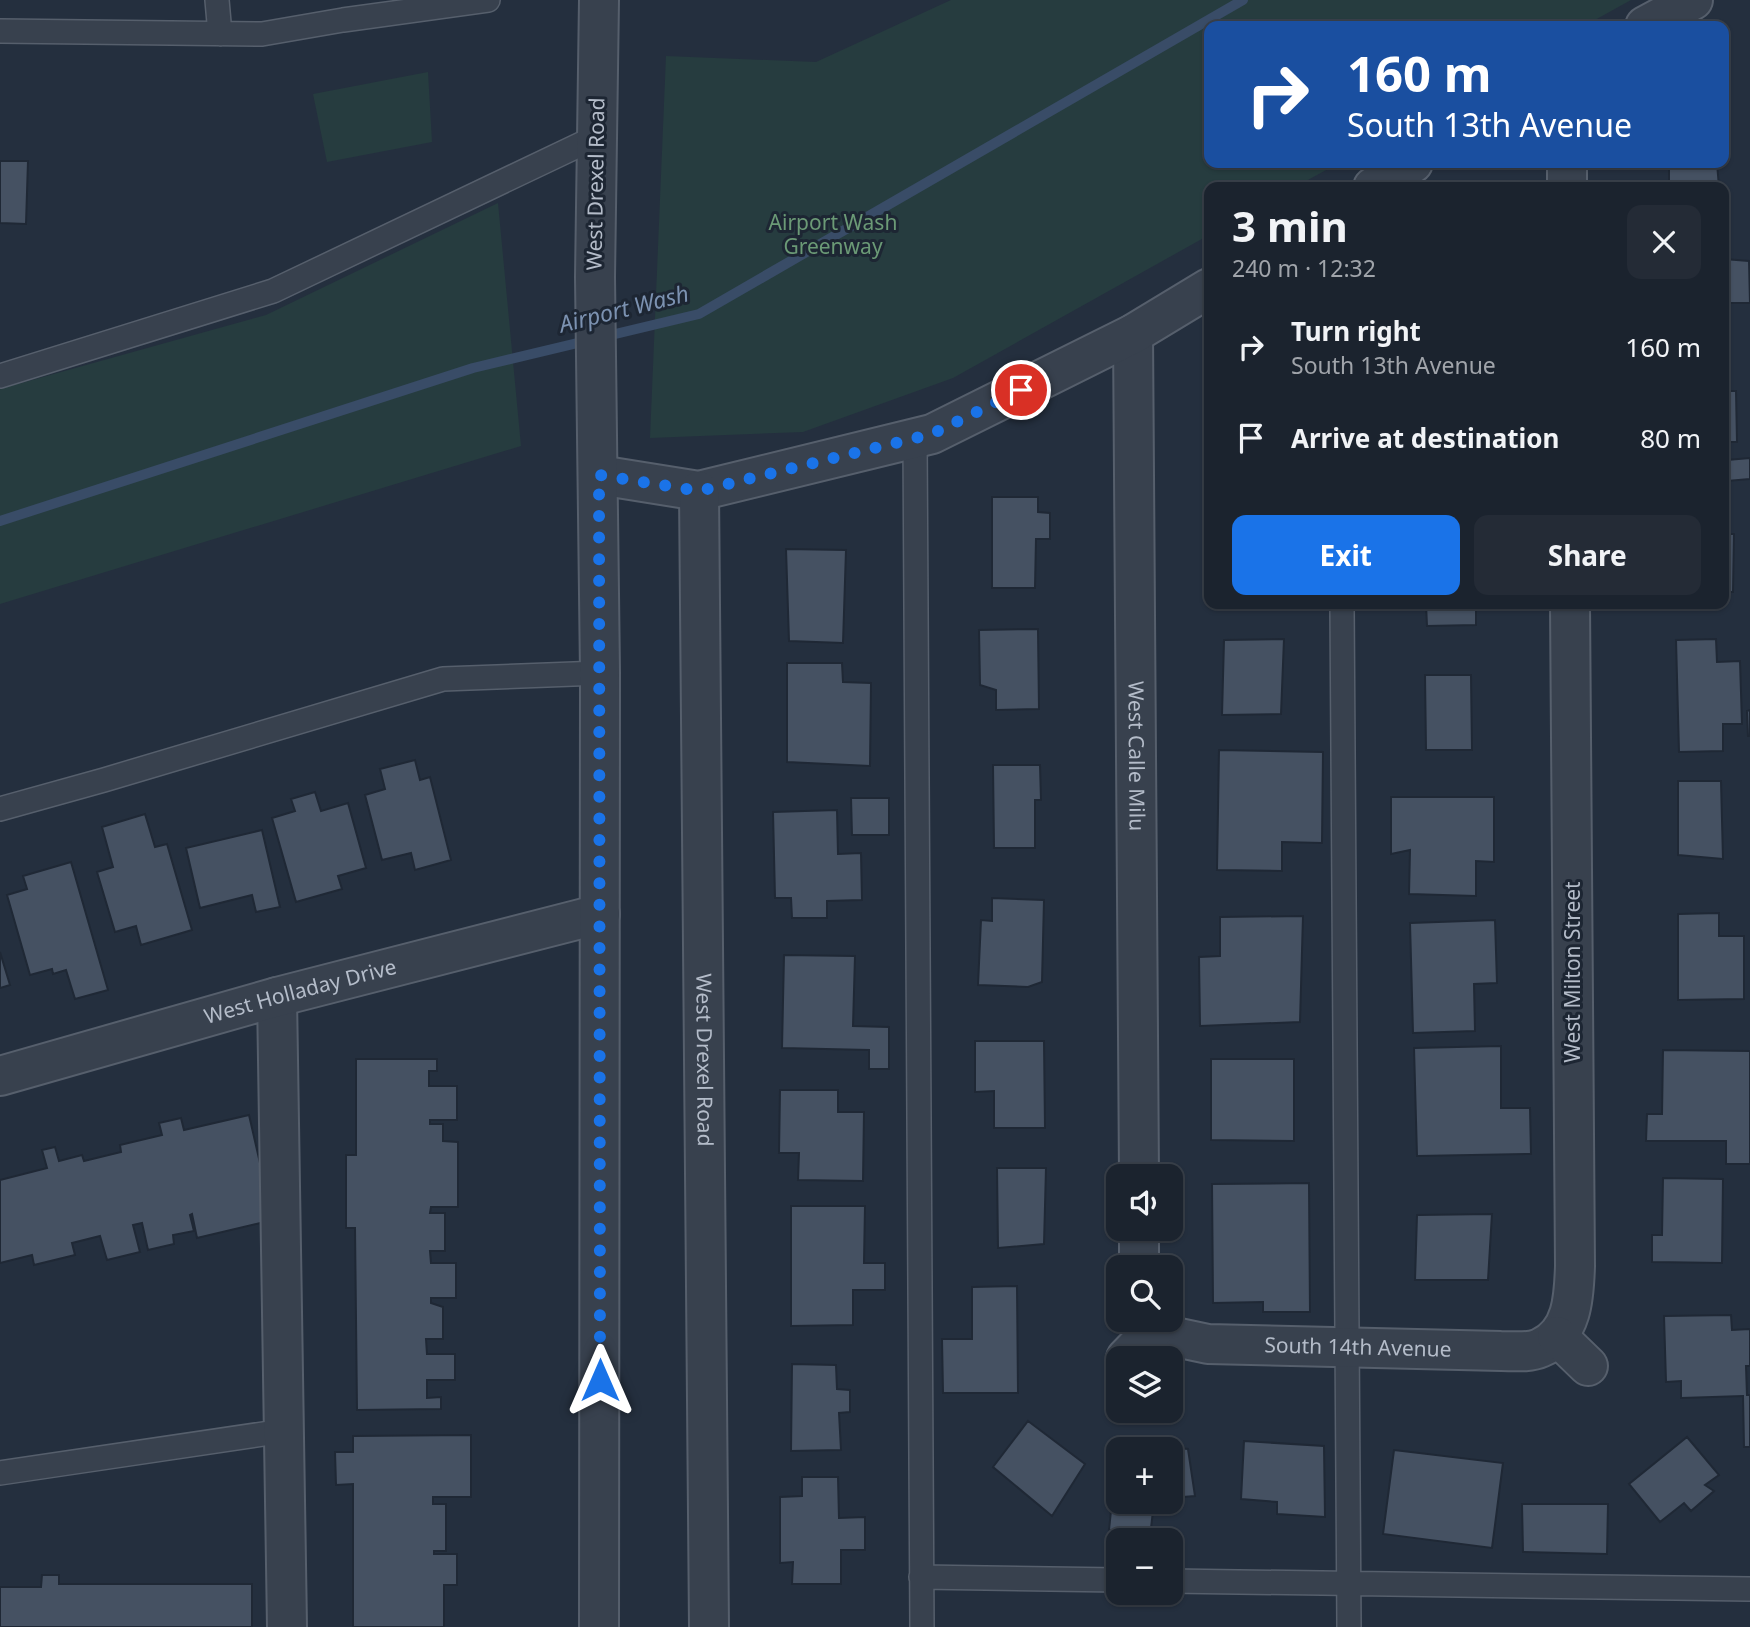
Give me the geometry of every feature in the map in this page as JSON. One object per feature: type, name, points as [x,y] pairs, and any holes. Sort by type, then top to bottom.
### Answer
[{"type":"street","name":"West Drexel Road","points":[[593,0],[600,673],[599,1627]]},
{"type":"street","points":[[1654,21],[1693,0]]},
{"type":"street","points":[[1381,182],[1405,168]]},
{"type":"street","points":[[599,475],[699,491],[932,434],[1133,334],[1204,291]]},
{"type":"street","name":"West Calle Milu","points":[[1133,334],[1139,1164]]},
{"type":"street","name":"West Drexel Road","points":[[699,491],[709,1627]]},
{"type":"street","name":"West Milton Street","points":[[1557,1336],[1568,1320],[1574,1298],[1570,609]]},
{"type":"street","name":"West Holladay Drive","points":[[0,1076],[277,997],[600,914]]},
{"type":"street","points":[[277,997],[287,1627]]},
{"type":"street","points":[[1136,1346],[1148,1332]]},
{"type":"street","name":"South 14th Avenue","points":[[1169,1332],[1175,1337],[1208,1344],[1526,1351],[1541,1348],[1557,1336]]},
{"type":"street","points":[[1557,1336],[1588,1366]]},
{"type":"lane","points":[[217,0],[220,34]]},
{"type":"lane","points":[[0,31],[262,34],[485,0]]},
{"type":"lane","points":[[0,376],[273,291],[596,137]]},
{"type":"lane","points":[[915,438],[922,1627]]},
{"type":"lane","points":[[1342,609],[1349,1627]]},
{"type":"lane","points":[[0,808],[104,780],[443,679],[600,673]]},
{"type":"lane","points":[[0,1473],[283,1431]]},
{"type":"lane","points":[[921,1577],[1106,1580]]},
{"type":"lane","points":[[1183,1581],[1750,1589]]},
{"type":"green space","name":"Airport Wash Greenway","points":[[951,0],[1631,0],[1593,21],[1204,21],[1204,168],[1330,168],[1304,182],[1204,182],[1204,238],[953,378],[803,432],[650,438],[666,56],[816,62]]},
{"type":"green space","points":[[428,72],[432,142],[327,162],[313,94]]},
{"type":"green space","points":[[498,203],[521,446],[0,604],[0,389],[266,315]]},
{"type":"building","points":[[0,161],[28,161],[26,224],[0,223]]},
{"type":"building","points":[[1669,168],[1717,168],[1719,182],[1669,182]]},
{"type":"building","points":[[1729,259],[1749,261],[1750,303],[1729,303]]},
{"type":"building","points":[[1729,391],[1736,391],[1737,442],[1729,442]]},
{"type":"building","points":[[1750,458],[1750,479],[1729,481],[1729,460]]},
{"type":"building","points":[[992,497],[1038,497],[1038,512],[1050,513],[1050,539],[1036,539],[1035,588],[992,588]]},
{"type":"building","points":[[1729,534],[1734,534],[1733,592],[1729,592]]},
{"type":"building","points":[[786,549],[846,550],[843,643],[789,641]]},
{"type":"building","points":[[1426,609],[1476,609],[1476,625],[1427,626]]},
{"type":"building","points":[[1038,629],[1039,709],[996,710],[996,690],[980,685],[979,630]]},
{"type":"building","points":[[1284,639],[1281,714],[1222,715],[1224,640]]},
{"type":"building","points":[[1716,639],[1717,662],[1740,661],[1742,724],[1723,724],[1723,751],[1679,752],[1676,640]]},
{"type":"building","points":[[787,663],[842,663],[843,682],[871,683],[870,766],[787,762]]},
{"type":"building","points":[[1425,675],[1471,675],[1472,750],[1426,750]]},
{"type":"building","points":[[1750,710],[1750,736],[1748,736],[1747,711]]},
{"type":"building","points":[[1219,750],[1323,752],[1322,843],[1282,842],[1282,871],[1217,870]]},
{"type":"building","points":[[415,760],[420,780],[430,777],[451,860],[415,870],[411,853],[382,860],[365,795],[385,789],[380,769]]},
{"type":"building","points":[[993,765],[1040,765],[1041,800],[1035,800],[1035,848],[994,848]]},
{"type":"building","points":[[1678,781],[1721,781],[1723,859],[1678,855]]},
{"type":"building","points":[[315,792],[321,811],[348,803],[366,868],[338,876],[342,889],[296,902],[272,818],[295,811],[291,799]]},
{"type":"building","points":[[1391,797],[1494,797],[1494,862],[1476,861],[1476,896],[1409,894],[1410,850],[1391,854]]},
{"type":"building","points":[[851,798],[889,798],[889,835],[852,835]]},
{"type":"building","points":[[837,810],[838,854],[861,853],[862,900],[827,901],[827,918],[792,918],[791,898],[775,898],[773,812]]},
{"type":"building","points":[[145,814],[155,847],[167,844],[192,930],[141,945],[136,926],[115,932],[97,872],[113,867],[102,827]]},
{"type":"building","points":[[262,830],[280,907],[256,912],[252,895],[200,908],[186,848]]},
{"type":"building","points":[[71,862],[108,990],[75,999],[66,970],[53,974],[52,969],[30,975],[7,895],[27,889],[23,876]]},
{"type":"building","points":[[992,898],[1044,900],[1042,982],[1028,987],[978,985],[981,920],[992,921]]},
{"type":"building","points":[[1719,913],[1719,936],[1744,936],[1744,999],[1678,1000],[1678,914]]},
{"type":"building","points":[[1303,916],[1300,1022],[1200,1026],[1199,957],[1220,956],[1220,917]]},
{"type":"building","points":[[1495,920],[1497,983],[1474,984],[1475,1031],[1413,1033],[1410,923]]},
{"type":"building","points":[[0,952],[10,985],[0,988]]},
{"type":"building","points":[[784,955],[855,956],[853,1026],[889,1027],[889,1069],[869,1069],[869,1050],[782,1048]]},
{"type":"building","points":[[975,1041],[1044,1041],[1045,1128],[994,1128],[994,1091],[975,1092]]},
{"type":"building","points":[[1501,1046],[1501,1108],[1530,1108],[1531,1154],[1417,1156],[1414,1048]]},
{"type":"building","points":[[1663,1050],[1750,1051],[1750,1164],[1726,1164],[1726,1141],[1646,1141],[1647,1114],[1662,1114]]},
{"type":"building","points":[[356,1059],[437,1059],[437,1071],[429,1071],[429,1086],[457,1086],[457,1120],[430,1120],[430,1124],[443,1124],[443,1141],[458,1142],[458,1207],[431,1207],[430,1213],[445,1213],[445,1251],[430,1251],[431,1263],[456,1263],[456,1298],[431,1298],[431,1303],[443,1307],[443,1339],[426,1339],[427,1354],[455,1354],[455,1380],[427,1380],[427,1398],[441,1397],[441,1409],[357,1410],[355,1228],[346,1228],[346,1155],[356,1155]]},
{"type":"building","points":[[1211,1059],[1294,1059],[1294,1141],[1211,1140]]},
{"type":"building","points":[[780,1090],[838,1090],[838,1112],[864,1112],[863,1181],[798,1180],[799,1153],[779,1153]]},
{"type":"building","points":[[249,1115],[273,1220],[197,1238],[192,1214],[190,1215],[194,1231],[173,1235],[174,1244],[148,1250],[142,1223],[133,1225],[140,1252],[107,1260],[100,1236],[72,1243],[75,1255],[34,1265],[32,1255],[0,1263],[0,1180],[47,1168],[42,1150],[55,1147],[59,1161],[82,1155],[84,1161],[121,1152],[120,1145],[162,1135],[159,1123],[181,1118],[184,1130]]},
{"type":"building","points":[[997,1168],[1046,1168],[1044,1244],[998,1248]]},
{"type":"building","points":[[1663,1178],[1723,1179],[1722,1263],[1652,1262],[1652,1235],[1662,1235]]},
{"type":"building","points":[[1309,1183],[1310,1312],[1263,1312],[1263,1302],[1213,1303],[1212,1184]]},
{"type":"building","points":[[791,1206],[865,1206],[864,1263],[885,1263],[885,1290],[853,1290],[853,1325],[791,1326]]},
{"type":"building","points":[[1492,1214],[1488,1280],[1415,1280],[1417,1215]]},
{"type":"building","points":[[1017,1286],[1018,1393],[943,1393],[942,1339],[972,1339],[972,1287]]},
{"type":"building","points":[[1731,1315],[1732,1330],[1750,1329],[1750,1366],[1746,1366],[1747,1395],[1750,1395],[1750,1447],[1744,1447],[1743,1396],[1681,1398],[1681,1381],[1666,1382],[1664,1316]]},
{"type":"building","points":[[792,1364],[836,1365],[837,1389],[850,1390],[850,1412],[839,1413],[841,1450],[791,1451]]},
{"type":"building","points":[[1028,1421],[1085,1464],[1052,1516],[993,1467]]},
{"type":"building","points":[[471,1435],[471,1497],[433,1497],[433,1504],[446,1504],[446,1551],[434,1551],[434,1554],[457,1554],[457,1585],[444,1585],[444,1627],[353,1627],[353,1484],[336,1485],[335,1452],[353,1452],[353,1436]]},
{"type":"building","points":[[1687,1437],[1719,1475],[1705,1485],[1714,1491],[1691,1511],[1684,1503],[1660,1522],[1629,1484]]},
{"type":"building","points":[[1244,1441],[1324,1446],[1325,1517],[1277,1514],[1277,1502],[1241,1499]]},
{"type":"building","points":[[1183,1448],[1188,1449],[1195,1496],[1183,1497]]},
{"type":"building","points":[[1394,1450],[1503,1463],[1492,1548],[1383,1534]]},
{"type":"building","points":[[802,1477],[838,1477],[839,1518],[865,1517],[865,1550],[841,1550],[841,1584],[792,1584],[793,1562],[780,1563],[780,1497],[802,1496]]},
{"type":"building","points":[[1522,1504],[1608,1504],[1607,1554],[1523,1552]]},
{"type":"building","points":[[1111,1514],[1153,1514],[1151,1528],[1109,1528]]},
{"type":"building","points":[[42,1575],[59,1575],[59,1584],[252,1584],[252,1627],[0,1627],[0,1587],[41,1587]]},
{"type":"waterway","name":"Airport Wash","points":[[1207,21],[1243,0]]},
{"type":"waterway","name":"Airport Wash","points":[[0,521],[473,368],[699,314],[1204,23]]},
{"type":"route","points":[[600,1380],[599,475],[699,491],[932,434],[1021,390]]}]
